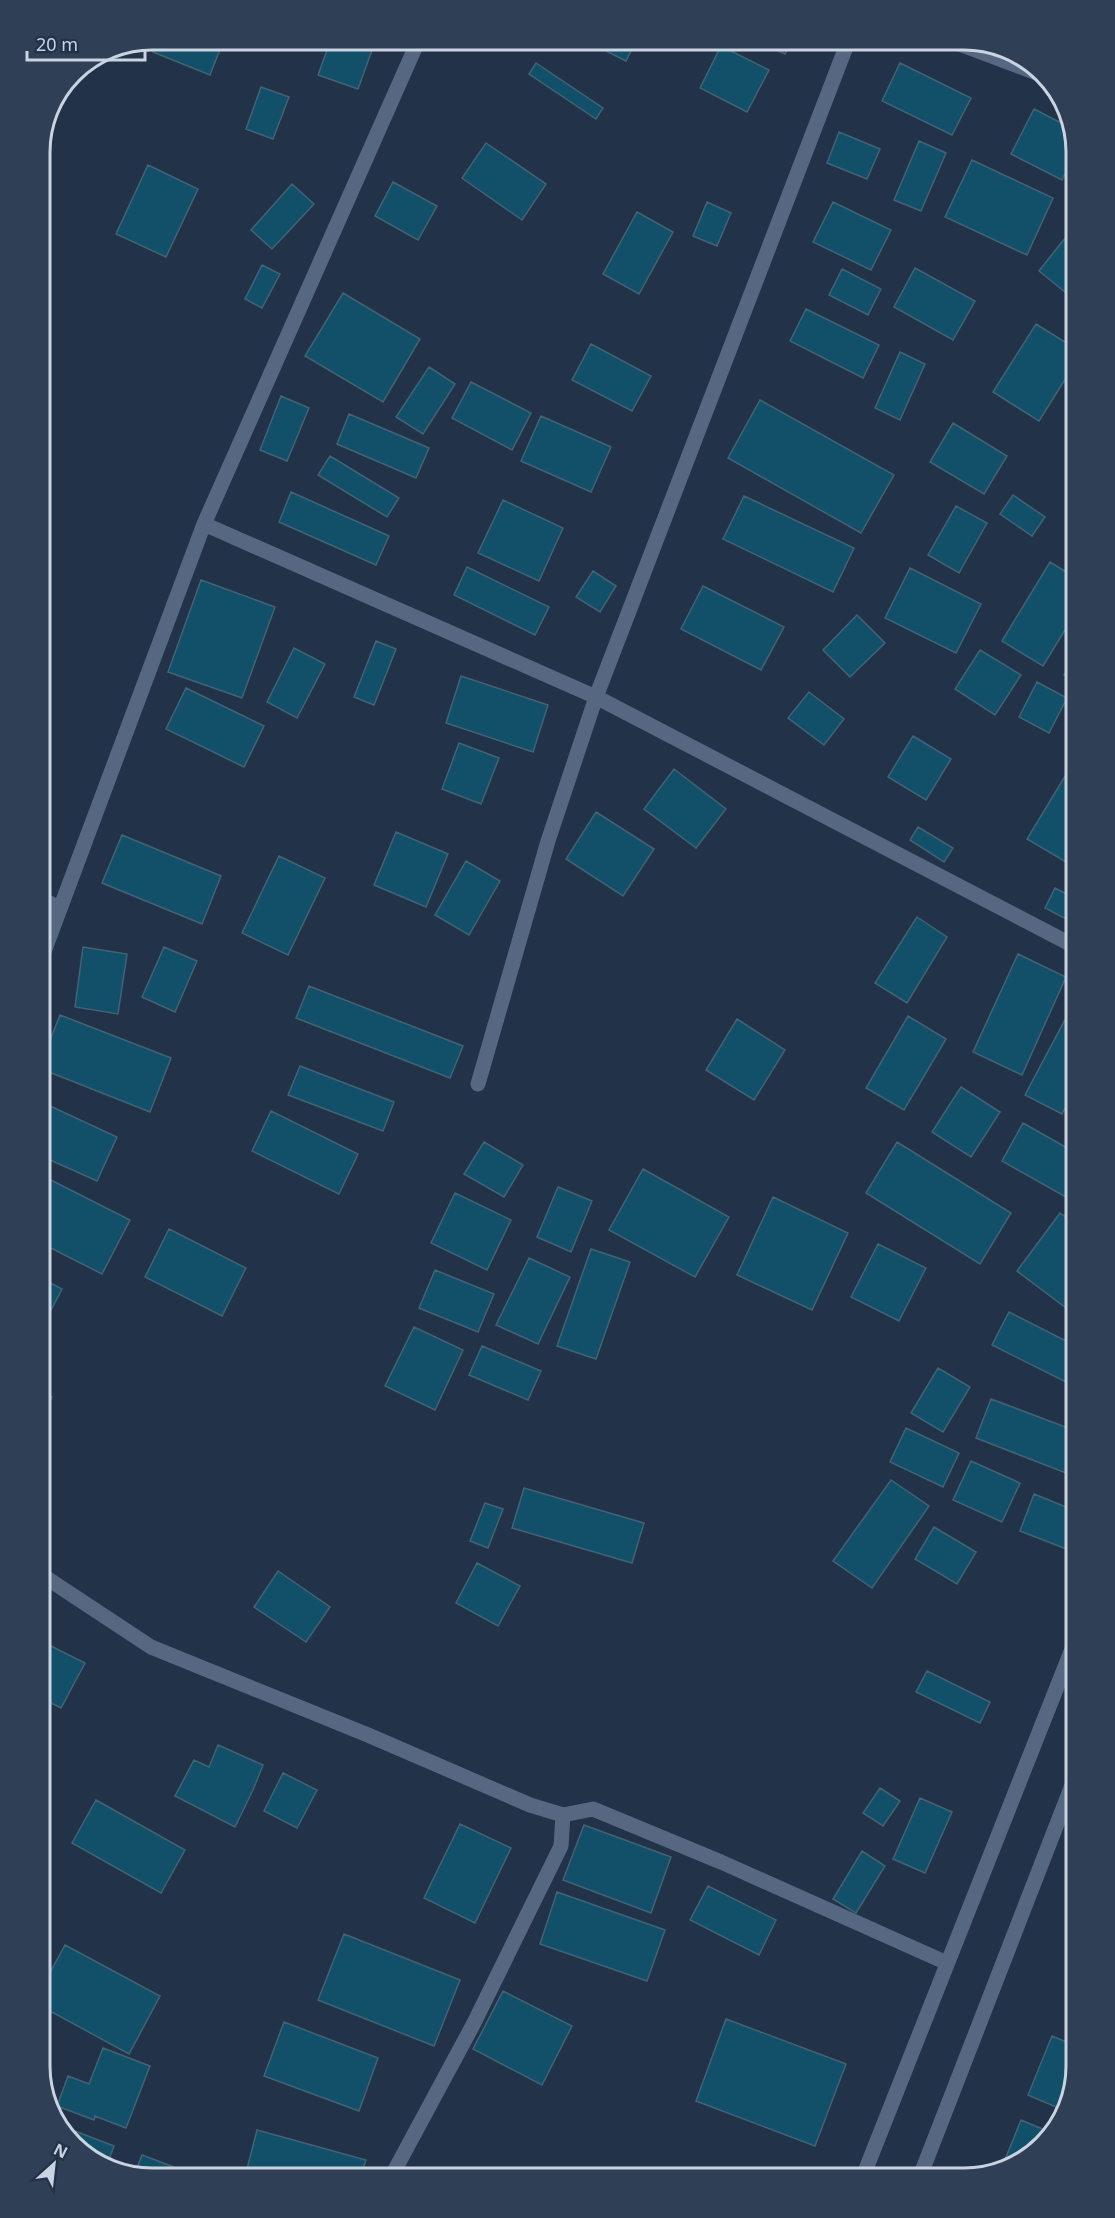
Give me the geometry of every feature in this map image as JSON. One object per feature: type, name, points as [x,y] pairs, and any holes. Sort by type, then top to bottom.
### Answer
[{"type":"street","points":[[50,935],[204,524],[414,50]]},
{"type":"street","points":[[478,1084],[548,841],[596,697],[845,50]]},
{"type":"street","points":[[976,50],[1019,66]]},
{"type":"street","points":[[204,524],[596,697],[1066,942]]},
{"type":"street","points":[[50,903],[60,908]]},
{"type":"street","points":[[50,1580],[151,1647],[368,1735],[530,1805],[563,1815],[593,1809],[721,1862],[947,1964]]},
{"type":"street","points":[[866,2168],[1066,1664]]},
{"type":"street","points":[[924,2168],[1066,1801]]},
{"type":"street","points":[[396,2168],[474,2023],[561,1846],[563,1815]]},
{"type":"building","points":[[154,50],[220,50],[210,75],[153,52]]},
{"type":"building","points":[[327,50],[372,50],[358,89],[318,75]]},
{"type":"building","points":[[604,50],[632,50],[626,61]]},
{"type":"building","points":[[719,50],[729,50],[769,70],[747,112],[700,88]]},
{"type":"building","points":[[536,63],[603,108],[596,119],[529,74]]},
{"type":"building","points":[[900,63],[971,98],[952,135],[882,101]]},
{"type":"building","points":[[261,87],[289,97],[273,139],[246,129]]},
{"type":"building","points":[[1034,109],[1062,123],[1066,151],[1066,172],[1062,180],[1011,154]]},
{"type":"building","points":[[839,132],[880,149],[867,179],[827,163]]},
{"type":"building","points":[[919,141],[946,153],[921,211],[894,200]]},
{"type":"building","points":[[486,143],[546,184],[522,220],[462,178]]},
{"type":"building","points":[[972,160],[1053,198],[1027,255],[945,217]]},
{"type":"building","points":[[148,165],[198,189],[166,257],[116,234]]},
{"type":"building","points":[[393,182],[437,206],[418,240],[375,216]]},
{"type":"building","points":[[292,184],[314,204],[272,249],[251,230]]},
{"type":"building","points":[[707,202],[731,213],[717,246],[693,236]]},
{"type":"building","points":[[833,202],[891,230],[871,270],[813,242]]},
{"type":"building","points":[[637,212],[673,232],[639,294],[603,274]]},
{"type":"building","points":[[1065,238],[1066,293],[1039,271]]},
{"type":"building","points":[[262,265],[280,274],[262,308],[245,299]]},
{"type":"building","points":[[915,268],[975,301],[953,340],[894,307]]},
{"type":"building","points":[[842,269],[881,289],[868,315],[829,295]]},
{"type":"building","points":[[343,293],[420,339],[383,402],[305,356]]},
{"type":"building","points":[[806,309],[879,345],[863,378],[790,341]]},
{"type":"building","points":[[1036,324],[1066,343],[1066,378],[1039,421],[993,392]]},
{"type":"building","points":[[591,344],[651,376],[632,411],[572,380]]},
{"type":"building","points":[[900,352],[925,364],[900,420],[875,408]]},
{"type":"building","points":[[429,367],[455,384],[423,434],[396,417]]},
{"type":"building","points":[[471,382],[531,413],[512,450],[452,418]]},
{"type":"building","points":[[281,396],[309,408],[287,461],[260,450]]},
{"type":"building","points":[[760,400],[894,475],[861,533],[728,458]]},
{"type":"building","points":[[349,414],[429,448],[416,478],[337,444]]},
{"type":"building","points":[[541,416],[611,447],[591,492],[521,461]]},
{"type":"building","points":[[953,423],[1007,456],[984,494],[930,462]]},
{"type":"building","points":[[330,456],[399,498],[387,517],[318,475]]},
{"type":"building","points":[[291,492],[389,536],[376,565],[279,522]]},
{"type":"building","points":[[1013,495],[1045,517],[1032,536],[1000,514]]},
{"type":"building","points":[[744,496],[854,548],[833,592],[723,539]]},
{"type":"building","points":[[503,500],[563,528],[539,581],[478,553]]},
{"type":"building","points":[[956,506],[987,523],[959,573],[928,555]]},
{"type":"building","points":[[1050,562],[1066,572],[1066,628],[1043,666],[1002,641]]},
{"type":"building","points":[[467,567],[549,607],[535,635],[454,595]]},
{"type":"building","points":[[910,568],[981,604],[956,653],[885,618]]},
{"type":"building","points":[[593,571],[616,586],[600,612],[576,597]]},
{"type":"building","points":[[201,580],[275,607],[242,698],[168,672]]},
{"type":"building","points":[[703,586],[784,627],[761,670],[681,629]]},
{"type":"building","points":[[857,615],[885,643],[850,677],[823,650]]},
{"type":"building","points":[[376,641],[396,649],[374,705],[354,697]]},
{"type":"building","points":[[294,648],[325,664],[297,718],[267,702]]},
{"type":"building","points":[[980,650],[1021,675],[995,715],[955,689]]},
{"type":"building","points":[[461,676],[548,705],[533,752],[446,723]]},
{"type":"building","points":[[1037,682],[1066,697],[1049,733],[1019,717]]},
{"type":"building","points":[[186,688],[264,726],[244,767],[166,729]]},
{"type":"building","points":[[809,692],[844,719],[824,745],[788,718]]},
{"type":"building","points":[[913,736],[951,759],[926,800],[888,777]]},
{"type":"building","points":[[459,743],[499,758],[481,804],[442,789]]},
{"type":"building","points":[[674,769],[726,809],[696,848],[644,809]]},
{"type":"building","points":[[1066,775],[1066,862],[1027,839]]},
{"type":"building","points":[[596,812],[654,849],[623,896],[566,859]]},
{"type":"building","points":[[918,827],[953,848],[944,862],[910,840]]},
{"type":"building","points":[[396,832],[448,854],[426,907],[374,885]]},
{"type":"building","points":[[122,835],[221,876],[202,924],[102,883]]},
{"type":"building","points":[[279,856],[325,878],[288,955],[242,933]]},
{"type":"building","points":[[466,861],[500,881],[469,935],[435,915]]},
{"type":"building","points":[[1055,888],[1066,894],[1066,919],[1045,908]]},
{"type":"building","points":[[917,917],[947,937],[907,1003],[875,983]]},
{"type":"building","points":[[83,947],[127,954],[118,1014],[75,1007]]},
{"type":"building","points":[[164,947],[197,961],[175,1012],[142,997]]},
{"type":"building","points":[[1018,954],[1066,977],[1022,1075],[973,1052]]},
{"type":"building","points":[[309,986],[463,1046],[450,1078],[296,1018]]},
{"type":"building","points":[[60,1015],[171,1058],[150,1112],[50,1072],[50,1040]]},
{"type":"building","points":[[908,1016],[946,1039],[904,1110],[866,1088]]},
{"type":"building","points":[[1066,1018],[1066,1106],[1062,1114],[1025,1095]]},
{"type":"building","points":[[737,1019],[785,1050],[754,1100],[706,1070]]},
{"type":"building","points":[[300,1066],[394,1102],[383,1131],[288,1095]]},
{"type":"building","points":[[961,1087],[1000,1112],[971,1157],[932,1132]]},
{"type":"building","points":[[50,1106],[117,1137],[97,1181],[50,1160]]},
{"type":"building","points":[[271,1111],[358,1154],[339,1194],[252,1151]]},
{"type":"building","points":[[1023,1123],[1066,1147],[1066,1197],[1002,1161]]},
{"type":"building","points":[[484,1142],[523,1165],[504,1197],[464,1174]]},
{"type":"building","points":[[897,1142],[1011,1213],[980,1264],[866,1193]]},
{"type":"building","points":[[643,1169],[729,1217],[695,1277],[609,1230]]},
{"type":"building","points":[[50,1180],[130,1220],[102,1274],[50,1248]]},
{"type":"building","points":[[558,1187],[592,1201],[571,1252],[537,1237]]},
{"type":"building","points":[[455,1193],[511,1220],[487,1270],[431,1243]]},
{"type":"building","points":[[773,1197],[848,1233],[812,1310],[737,1275]]},
{"type":"building","points":[[1060,1213],[1066,1217],[1066,1308],[1017,1271]]},
{"type":"building","points":[[169,1229],[246,1268],[222,1316],[145,1277]]},
{"type":"building","points":[[878,1244],[926,1268],[899,1321],[851,1297]]},
{"type":"building","points":[[591,1249],[630,1262],[596,1359],[557,1346]]},
{"type":"building","points":[[529,1258],[570,1277],[538,1344],[496,1325]]},
{"type":"building","points":[[435,1270],[494,1294],[478,1332],[419,1308]]},
{"type":"building","points":[[50,1283],[62,1289],[50,1312]]},
{"type":"building","points":[[1009,1312],[1066,1341],[1066,1382],[992,1345]]},
{"type":"building","points":[[414,1327],[463,1350],[435,1410],[385,1386]]},
{"type":"building","points":[[482,1346],[541,1371],[528,1400],[469,1375]]},
{"type":"building","points":[[938,1368],[970,1387],[943,1432],[911,1413]]},
{"type":"building","points":[[991,1399],[1066,1427],[1066,1473],[976,1438]]},
{"type":"building","points":[[906,1428],[959,1453],[943,1487],[890,1462]]},
{"type":"building","points":[[971,1461],[1020,1483],[1002,1522],[953,1500]]},
{"type":"building","points":[[891,1480],[929,1506],[872,1588],[833,1561]]},
{"type":"building","points":[[524,1488],[644,1523],[632,1563],[512,1528]]},
{"type":"building","points":[[1034,1494],[1066,1507],[1066,1549],[1020,1531]]},
{"type":"building","points":[[485,1503],[503,1509],[488,1548],[470,1541]]},
{"type":"building","points":[[934,1527],[976,1552],[957,1584],[915,1559]]},
{"type":"building","points":[[477,1563],[520,1586],[498,1626],[456,1603]]},
{"type":"building","points":[[278,1571],[330,1607],[306,1642],[254,1607]]},
{"type":"building","points":[[50,1646],[85,1663],[61,1708],[50,1702]]},
{"type":"building","points":[[927,1671],[990,1702],[980,1723],[916,1692]]},
{"type":"building","points":[[218,1745],[263,1765],[235,1827],[175,1796],[194,1760],[209,1767]]},
{"type":"building","points":[[283,1773],[317,1790],[297,1828],[264,1811]]},
{"type":"building","points":[[880,1788],[900,1801],[883,1826],[863,1813]]},
{"type":"building","points":[[920,1798],[952,1812],[925,1873],[893,1859]]},
{"type":"building","points":[[96,1800],[185,1850],[161,1893],[72,1843]]},
{"type":"building","points":[[460,1824],[511,1848],[475,1923],[424,1898]]},
{"type":"building","points":[[584,1825],[671,1857],[651,1913],[563,1880]]},
{"type":"building","points":[[862,1851],[885,1866],[856,1913],[833,1899]]},
{"type":"building","points":[[708,1886],[776,1920],[759,1955],[690,1920]]},
{"type":"building","points":[[557,1892],[665,1930],[647,1981],[540,1944]]},
{"type":"building","points":[[344,1934],[460,1980],[434,2046],[318,2000]]},
{"type":"building","points":[[65,1945],[160,1996],[129,2054],[50,2011],[50,1973]]},
{"type":"building","points":[[503,1991],[572,2026],[542,2085],[473,2049]]},
{"type":"building","points":[[726,2019],[846,2064],[815,2146],[696,2101]]},
{"type":"building","points":[[284,2022],[378,2058],[359,2111],[264,2076]]},
{"type":"building","points":[[1052,2036],[1066,2042],[1064,2087],[1057,2107],[1028,2095]]},
{"type":"building","points":[[103,2048],[150,2066],[126,2128],[95,2116],[94,2120],[57,2106],[68,2076],[89,2084]]},
{"type":"building","points":[[1021,2120],[1043,2129],[1026,2148],[1005,2160]]},
{"type":"building","points":[[257,2130],[366,2160],[363,2168],[247,2168]]},
{"type":"building","points":[[84,2135],[114,2146],[109,2160],[84,2144]]},
{"type":"building","points":[[142,2155],[174,2167],[144,2168],[137,2167]]}]
